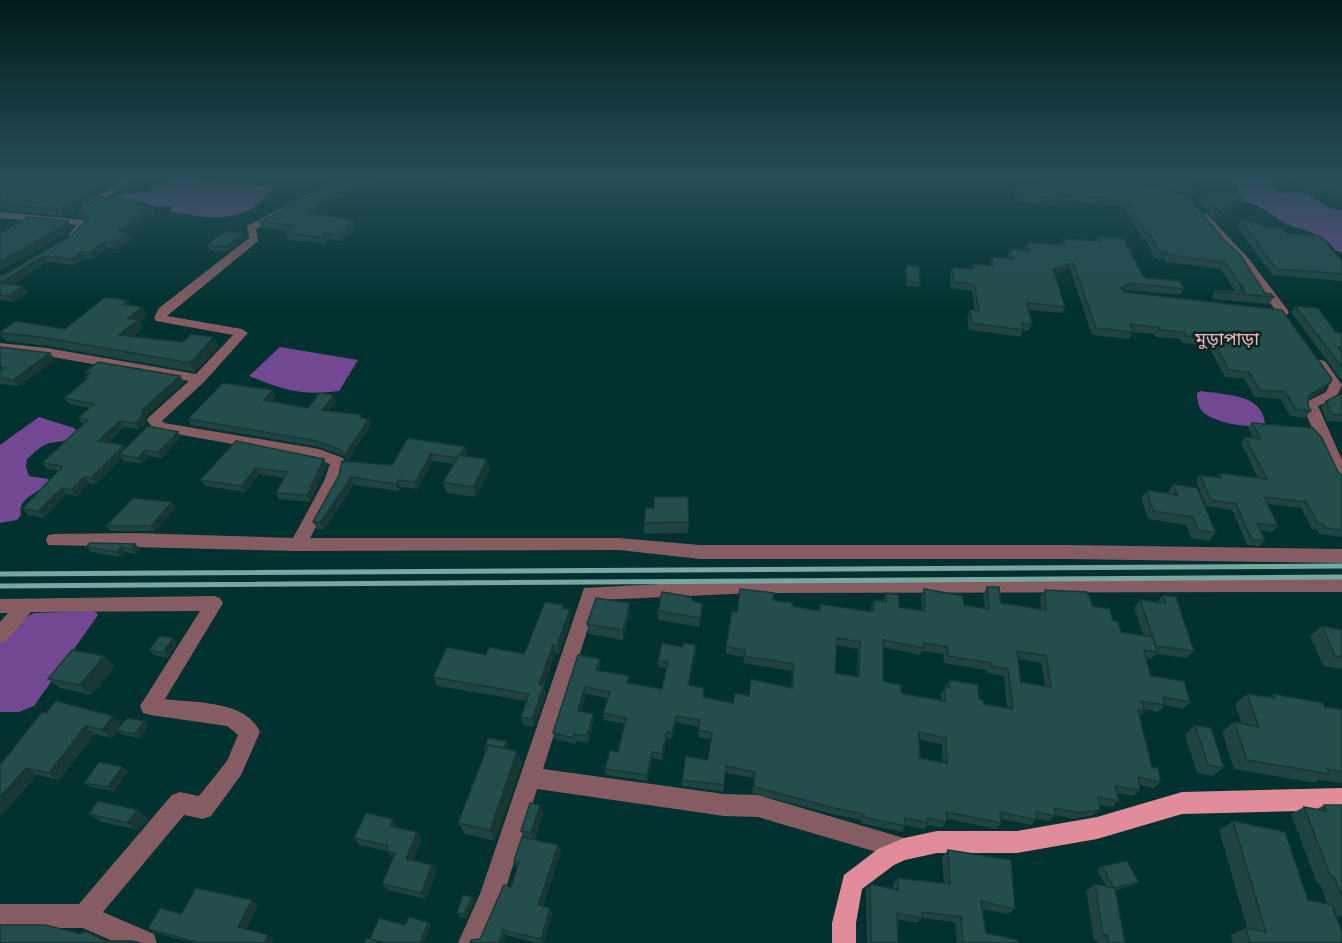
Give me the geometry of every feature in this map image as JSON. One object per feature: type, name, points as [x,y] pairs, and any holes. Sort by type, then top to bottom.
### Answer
[{"type":"main road","points":[[844,943],[844,923],[852,883],[886,857],[904,849],[937,842],[1017,842],[1097,828],[1182,803],[1342,799]]},
{"type":"street","points":[[62,243],[85,224],[66,222]]},
{"type":"street","points":[[261,222],[251,228],[254,239],[163,311],[160,318],[242,333],[199,379],[154,420],[159,427],[319,454],[338,462],[332,481],[298,545]]},
{"type":"street","points":[[1210,222],[1245,261],[1287,317],[1261,310]]},
{"type":"street","points":[[0,347],[47,352],[199,379]]},
{"type":"street","points":[[1310,349],[1336,386],[1331,395],[1311,405],[1312,412],[1342,476]]},
{"type":"street","points":[[54,540],[133,539],[298,545],[619,544],[700,552],[1067,552],[1342,556]]},
{"type":"street","points":[[470,943],[491,897],[590,593],[755,586],[1342,585]]},
{"type":"street","points":[[0,606],[214,603],[150,706],[231,717],[250,732],[234,768],[203,807],[180,803],[84,916]]},
{"type":"street","points":[[0,635],[27,605]]},
{"type":"street","points":[[530,778],[724,805],[758,806],[904,849]]},
{"type":"street","points":[[0,916],[84,916],[145,943]]},
{"type":"shaded area","points":[[1283,222],[1342,222],[1342,253],[1335,250],[1319,235]]},
{"type":"shaded area","points":[[280,347],[358,360],[339,391],[314,393],[293,391],[249,376]]},
{"type":"shaded area","points":[[1201,391],[1231,395],[1249,401],[1257,406],[1265,423],[1243,426],[1214,419],[1200,407],[1197,393]]},
{"type":"shaded area","points":[[39,417],[76,430],[68,440],[44,445],[27,459],[26,467],[29,476],[48,479],[51,483],[22,504],[21,515],[17,520],[0,523],[0,445]]},
{"type":"shaded area","points":[[92,611],[98,615],[34,706],[19,712],[0,712],[0,643],[8,634],[34,613]]},
{"type":"building","points":[[19,222],[67,222],[0,262],[0,233]]},
{"type":"building","points":[[84,222],[131,222],[118,231],[129,232],[113,243],[104,242],[89,253],[82,252],[72,259],[43,256],[0,283],[0,275],[4,275],[72,235]]},
{"type":"building","points":[[260,222],[352,222],[339,235],[326,233],[322,237],[285,233],[294,225]]},
{"type":"building","points":[[1140,222],[1209,222],[1224,240],[1239,253],[1265,293],[1274,297],[1217,292],[1216,290],[1245,292],[1225,262],[1169,255],[1167,252],[1159,251],[1149,233],[1145,232]]},
{"type":"building","points":[[1242,222],[1261,223],[1264,227],[1283,229],[1286,233],[1320,236],[1342,261],[1342,274],[1276,269]]},
{"type":"building","points":[[224,232],[243,233],[225,247],[208,245]]},
{"type":"building","points":[[1100,237],[1124,239],[1142,274],[1147,278],[1180,281],[1184,289],[1130,283],[1121,288],[1124,292],[1282,310],[1332,379],[1330,383],[1309,395],[1308,405],[1311,411],[1296,409],[1285,392],[1260,390],[1249,372],[1229,370],[1213,339],[1186,336],[1184,332],[1130,324],[1133,332],[1096,328],[1073,263],[1053,269],[1065,307],[1027,303],[1032,324],[1022,323],[1023,330],[972,323],[970,310],[979,311],[974,284],[954,282],[952,268],[975,269],[974,264],[994,266],[992,257],[1013,259],[1010,249],[1030,251],[1027,242],[1065,245],[1063,239],[1101,241]]},
{"type":"building","points":[[906,265],[919,267],[920,282],[907,281]]},
{"type":"building","points":[[0,283],[23,286],[9,296],[0,295]]},
{"type":"building","points":[[105,297],[128,300],[123,304],[143,307],[128,318],[138,320],[119,335],[183,342],[191,334],[214,337],[190,363],[41,337],[0,333],[16,321],[65,329]]},
{"type":"building","points":[[1295,306],[1318,308],[1336,332],[1342,333],[1342,348],[1338,347],[1342,353],[1342,367]]},
{"type":"building","points":[[0,347],[50,353],[13,380],[0,378],[0,371],[4,368],[0,367]]},
{"type":"building","points":[[98,362],[180,376],[143,409],[142,416],[135,423],[120,421],[98,441],[124,445],[91,478],[84,477],[71,490],[62,488],[38,511],[22,509],[63,466],[42,463],[88,420],[78,418],[94,404],[64,398],[88,378],[85,377],[90,373],[85,372]]},
{"type":"building","points":[[223,383],[273,390],[264,400],[308,408],[319,393],[334,395],[322,410],[362,415],[360,418],[369,419],[344,456],[341,450],[317,441],[188,419]]},
{"type":"building","points":[[1342,393],[1342,415],[1332,414],[1326,401]]},
{"type":"building","points":[[1252,423],[1313,428],[1322,438],[1338,472],[1342,475],[1342,530],[1325,528],[1323,524],[1318,523],[1306,502],[1264,497],[1278,526],[1257,523],[1265,540],[1252,540],[1236,504],[1211,500],[1200,475],[1222,478],[1220,473],[1267,479],[1245,437],[1261,439]]},
{"type":"building","points":[[148,426],[178,432],[158,452],[145,450],[138,458],[119,455]]},
{"type":"building","points":[[408,438],[465,447],[457,458],[431,454],[415,482],[398,480],[396,484],[351,477],[320,523],[313,522],[339,475],[342,461],[392,465]]},
{"type":"building","points":[[236,441],[324,459],[307,495],[276,493],[287,472],[256,468],[241,486],[200,480]]},
{"type":"building","points":[[459,455],[487,459],[473,487],[443,482]]},
{"type":"building","points":[[1173,484],[1197,488],[1216,533],[1198,530],[1193,517],[1153,511],[1147,490],[1177,495]]},
{"type":"building","points":[[654,497],[688,497],[689,522],[644,523],[646,508],[654,508]]},
{"type":"building","points":[[133,498],[172,502],[151,526],[106,526]]},
{"type":"building","points":[[90,543],[135,544],[132,549],[121,547],[116,552],[86,547]]},
{"type":"building","points":[[987,587],[999,587],[1001,603],[1046,610],[1045,590],[1087,592],[1093,606],[1110,609],[1113,621],[1118,621],[1121,632],[1153,637],[1157,652],[1144,650],[1151,676],[1184,681],[1190,702],[1163,697],[1165,705],[1141,701],[1145,711],[1138,710],[1152,767],[1158,768],[1161,782],[1138,777],[1140,790],[1115,786],[1119,801],[1098,797],[1100,810],[1080,813],[1054,808],[1056,816],[1036,812],[1037,820],[1000,812],[1001,823],[946,812],[947,822],[928,818],[928,823],[905,818],[905,826],[754,787],[755,772],[726,766],[724,785],[682,780],[686,756],[708,760],[712,733],[698,730],[700,720],[676,716],[672,733],[667,732],[662,754],[652,752],[647,775],[605,769],[610,750],[618,752],[626,718],[603,713],[610,692],[585,687],[578,711],[593,714],[587,736],[574,734],[573,738],[553,733],[578,655],[600,659],[596,670],[629,676],[627,683],[662,689],[668,662],[658,660],[662,643],[682,647],[683,643],[696,645],[688,685],[704,688],[703,697],[733,703],[735,693],[749,696],[751,679],[792,688],[794,664],[744,656],[745,650],[726,647],[732,611],[737,612],[740,589],[774,593],[773,600],[820,611],[820,604],[873,612],[874,600],[886,602],[886,593],[899,595],[899,607],[925,611],[924,589],[963,596],[964,605],[989,609]],"holes":[[[837,638],[860,642],[859,677],[835,673]],[[883,640],[924,648],[923,643],[947,647],[948,656],[991,663],[991,666],[1008,669],[1013,709],[983,704],[983,700],[979,699],[978,685],[949,680],[950,688],[944,687],[945,701],[901,693],[901,685],[883,681]],[[1017,651],[1046,656],[1051,687],[1021,682]],[[919,732],[946,738],[947,763],[920,758]]]},
{"type":"building","points":[[662,592],[692,597],[692,600],[703,604],[700,618],[658,611]]},
{"type":"building","points":[[1163,595],[1176,597],[1194,651],[1156,646],[1140,600],[1166,603]]},
{"type":"building","points":[[596,598],[630,603],[623,630],[587,624]]},
{"type":"building","points":[[545,602],[563,605],[562,608],[570,609],[557,645],[553,645],[539,684],[544,685],[532,719],[521,717],[529,694],[433,677],[447,647],[486,655],[489,647],[524,654]]},
{"type":"building","points":[[1322,626],[1342,630],[1342,657],[1335,656]]},
{"type":"building","points":[[160,636],[173,638],[163,653],[149,650]]},
{"type":"building","points":[[72,650],[104,656],[80,685],[48,679]]},
{"type":"building","points":[[1247,694],[1275,698],[1274,694],[1323,703],[1325,707],[1341,709],[1342,772],[1327,769],[1329,774],[1247,760],[1234,722],[1259,727]]},
{"type":"building","points":[[56,701],[113,716],[102,730],[85,726],[49,773],[26,768],[0,797],[0,765],[42,712],[46,713]]},
{"type":"building","points":[[127,718],[144,721],[135,734],[117,730]]},
{"type":"building","points":[[1195,725],[1211,728],[1224,768],[1208,765]]},
{"type":"building","points":[[488,738],[506,741],[504,748],[488,745],[486,751],[484,750]]},
{"type":"building","points":[[488,745],[517,751],[490,830],[458,823]]},
{"type":"building","points":[[99,762],[122,767],[108,787],[84,783]]},
{"type":"building","points":[[98,801],[138,810],[127,823],[89,814]]},
{"type":"building","points":[[530,803],[540,805],[531,833],[521,831]]},
{"type":"building","points":[[1324,805],[1342,805],[1342,897],[1334,877],[1331,877],[1304,807],[1326,811]]},
{"type":"building","points":[[366,813],[393,819],[390,826],[417,832],[406,859],[432,865],[421,893],[382,884],[395,853],[386,851],[388,846],[354,838]]},
{"type":"building","points":[[1233,821],[1285,832],[1308,900],[1332,905],[1342,932],[1342,943],[1250,943],[1246,928],[1266,932]]},
{"type":"building","points":[[522,837],[558,845],[538,905],[550,908],[541,939],[503,930],[499,943],[470,943],[471,940],[480,939],[504,885],[511,887],[519,862],[514,861]]},
{"type":"building","points":[[948,850],[1011,860],[1015,909],[981,901],[986,933],[1018,940],[1018,943],[963,943],[961,917],[922,912],[922,918],[897,913],[898,943],[871,943],[870,884],[898,890],[898,878],[950,884]]},
{"type":"building","points":[[1127,861],[1139,882],[1114,888],[1102,866]]},
{"type":"building","points":[[1095,884],[1115,888],[1125,943],[1109,943],[1108,936],[1103,935]]},
{"type":"building","points":[[196,888],[252,900],[238,927],[268,935],[264,943],[200,943],[148,929],[160,908],[181,914]]},
{"type":"building","points":[[463,895],[472,897],[464,915],[457,913]]},
{"type":"building","points":[[409,917],[428,922],[420,943],[378,941],[377,943],[364,943],[366,938],[377,941],[370,939],[379,918],[405,925]]},
{"type":"building","points":[[0,925],[45,925],[81,934],[84,931],[106,941],[141,943],[0,943]]},
{"type":"railway","points":[[0,574],[1342,566]]},
{"type":"railway","points":[[0,586],[1342,577]]},
{"type":"district","name":"মুড়াপাড়া","points":[[1227,338]]}]
